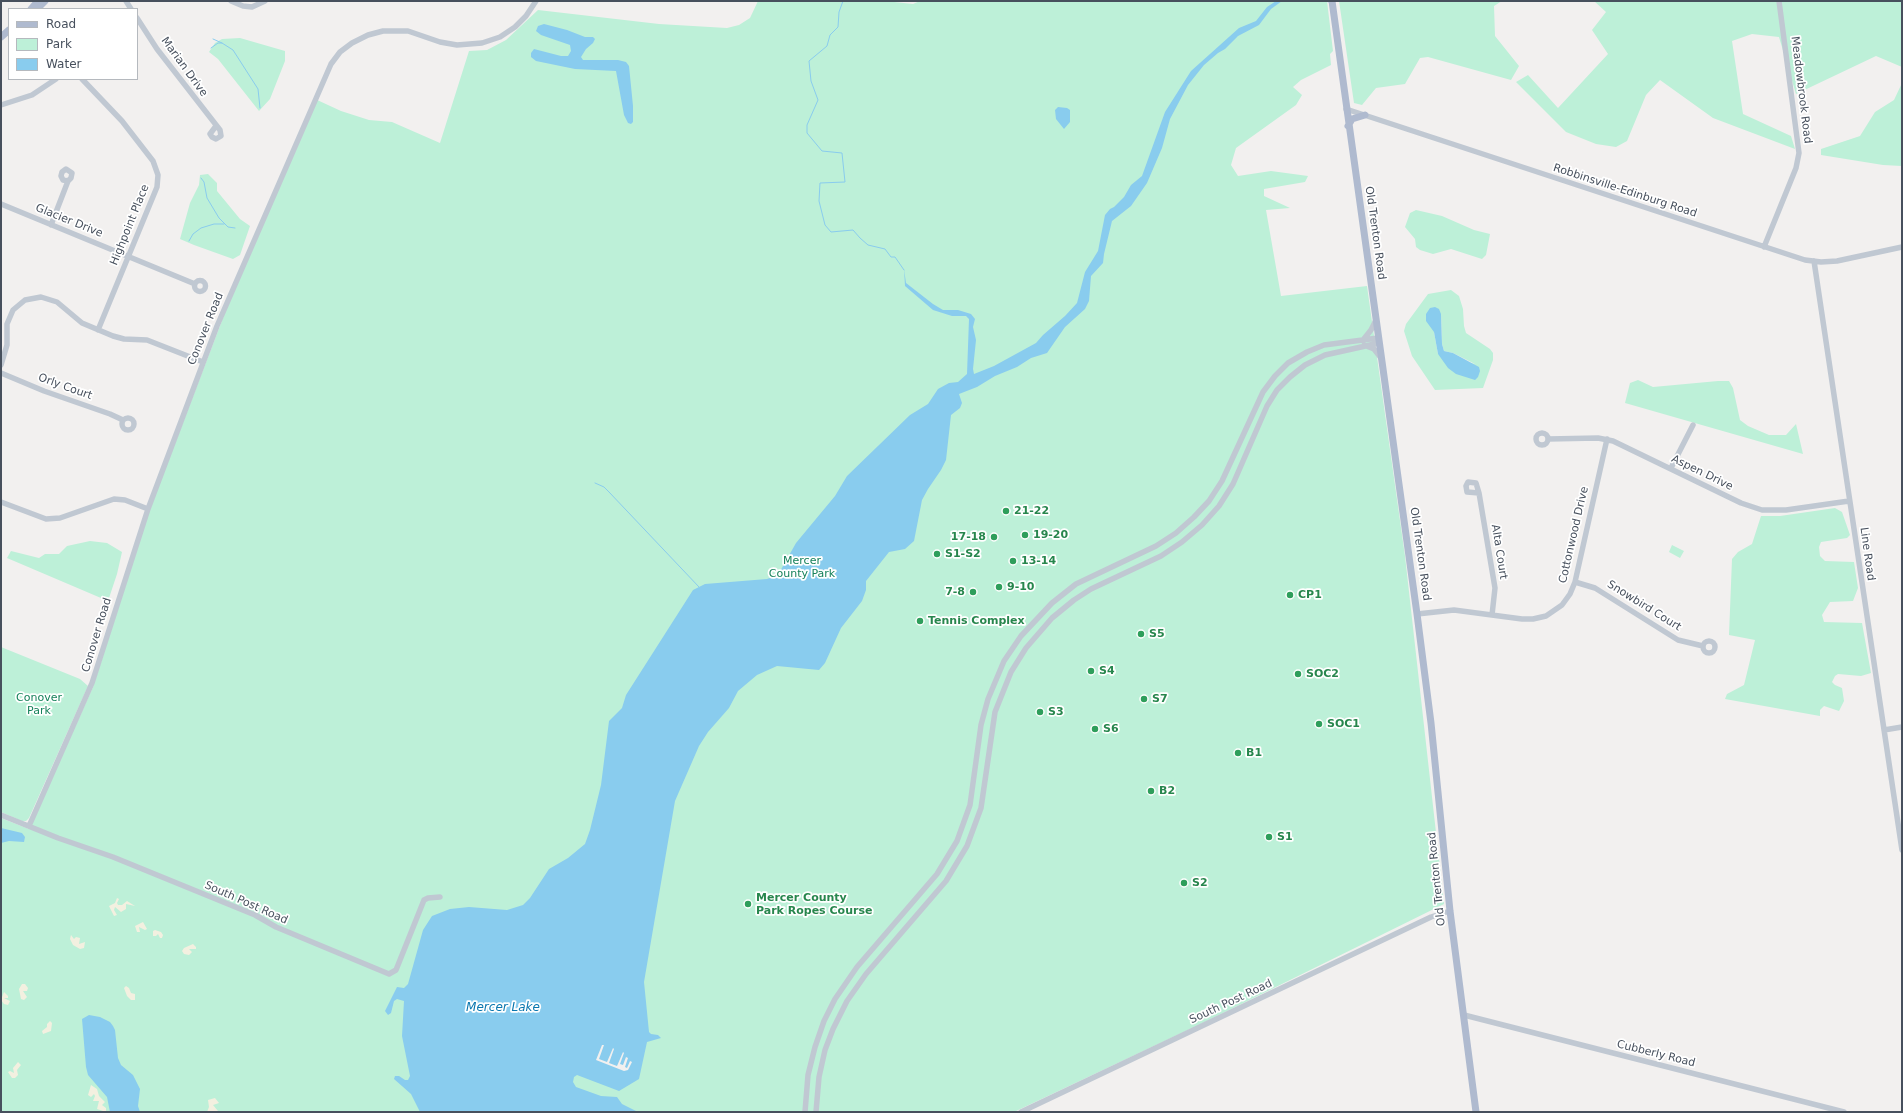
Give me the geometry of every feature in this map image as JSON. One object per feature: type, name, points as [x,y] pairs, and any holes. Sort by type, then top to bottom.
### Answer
[{"type":"main road","name":"Old Trenton Road","points":[[1332,3],[1417,614],[1431,723],[1450,910],[1476,1112]]},
{"type":"main road","points":[[1348,126],[1352,119],[1365,115]]},
{"type":"street","points":[[231,1],[243,6],[252,7],[265,1]]},
{"type":"street","name":"Conover Road","points":[[29,826],[91,686],[148,509],[203,362],[326,71],[335,57],[345,47],[376,33],[392,30],[416,33],[440,42],[457,45],[482,43],[500,37],[515,27],[526,16],[536,1]]},
{"type":"street","name":"Meadowbrook Road","points":[[1764,246],[1793,175],[1798,153],[1779,1]]},
{"type":"street","name":"Marian Drive","points":[[138,19],[158,49],[216,126]]},
{"type":"street","points":[[1,105],[32,95],[54,80]]},
{"type":"street","name":"Highpoint Place","points":[[83,80],[122,121],[153,161],[157,170],[157,186],[98,330]]},
{"type":"street","name":"Robbinsville-Edinburg Road","points":[[1346,109],[1814,261],[1837,261],[1902,247]]},
{"type":"street","points":[[51,225],[68,181]]},
{"type":"street","name":"Glacier Drive","points":[[1,204],[195,284]]},
{"type":"street","name":"Line Road","points":[[1814,261],[1884,730],[1901,830],[1902,850]]},
{"type":"street","points":[[1,365],[6,351],[7,324],[10,315],[20,303],[30,298],[41,297],[52,300],[76,319],[98,330],[118,338],[147,340],[203,362]]},
{"type":"street","points":[[816,1112],[822,1061],[840,1015],[862,979],[954,870],[973,834],[981,808],[992,726],[1000,698],[1011,672],[1032,639],[1052,618],[1090,589],[1166,552],[1182,542],[1202,525],[1219,506],[1233,484],[1262,418],[1278,390],[1290,376],[1305,365],[1329,353],[1364,342],[1376,320]]},
{"type":"street","points":[[805,1112],[806,1091],[811,1063],[818,1036],[830,1010],[853,972],[945,864],[960,835],[970,805],[981,725],[988,699],[1004,661],[1021,636],[1041,613],[1070,589],[1085,579],[1156,546],[1176,533],[1194,517],[1209,501],[1222,481],[1252,414],[1269,383],[1281,369],[1297,357],[1324,345],[1379,340]]},
{"type":"street","points":[[1364,342],[1374,349],[1381,358]]},
{"type":"street","name":"Orly Court","points":[[1,373],[44,391],[123,420]]},
{"type":"street","points":[[1252,414],[1262,418]]},
{"type":"street","points":[[1671,468],[1693,424]]},
{"type":"street","name":"Aspen Drive","points":[[1548,439],[1607,439],[1671,468],[1741,503],[1762,510],[1786,510],[1849,501]]},
{"type":"street","name":"Cottonwood Drive","points":[[1417,614],[1446,610],[1526,620],[1546,616],[1558,609],[1567,600],[1575,582],[1607,439]]},
{"type":"street","name":"Alta Court","points":[[1479,493],[1494,588],[1492,615]]},
{"type":"street","points":[[1,502],[46,520],[60,518],[114,499],[125,500],[148,509]]},
{"type":"street","name":"Snowbird Court","points":[[1575,582],[1595,588],[1678,640],[1703,646]]},
{"type":"street","points":[[1884,730],[1902,728]]},
{"type":"street","points":[[977,756],[988,757]]},
{"type":"street","name":"South Post Road","points":[[1,815],[120,860],[255,915],[276,927],[389,974],[396,970],[424,900],[440,896]]},
{"type":"street","points":[[916,899],[925,906]]},
{"type":"street","name":"South Post Road","points":[[1021,1112],[1431,917],[1450,910]]},
{"type":"street","name":"Cubberly Road","points":[[1464,1015],[1844,1112]]},
{"type":"green space","name":"Mercer County Park","points":[[758,1],[885,1],[913,4],[920,1],[1327,1],[1333,51],[1330,54],[1331,65],[1301,80],[1293,87],[1302,95],[1296,105],[1236,148],[1231,165],[1238,176],[1271,171],[1308,176],[1305,182],[1264,189],[1264,196],[1290,208],[1266,210],[1281,296],[1367,286],[1405,556],[1444,904],[1209,1020],[1014,1112],[1,1112],[1,818],[29,829],[93,687],[151,506],[244,263],[315,99],[341,111],[369,120],[392,122],[440,143],[469,51],[487,50],[506,40],[538,10],[659,24],[727,28],[739,25],[750,18]]},
{"type":"green space","points":[[1339,1],[1502,1],[1494,6],[1495,36],[1519,66],[1511,80],[1428,57],[1420,58],[1405,84],[1376,88],[1362,105],[1354,103]]},
{"type":"green space","points":[[1594,1],[1902,1],[1902,67],[1876,56],[1796,94],[1779,37],[1752,34],[1732,41],[1743,114],[1791,136],[1795,149],[1713,118],[1660,80],[1646,95],[1627,141],[1616,147],[1596,144],[1566,132],[1516,82],[1528,75],[1558,108],[1608,54],[1592,30],[1606,12]]},
{"type":"green space","points":[[240,38],[285,51],[285,61],[270,99],[259,111],[218,59],[209,52],[215,43],[222,39]]},
{"type":"green space","points":[[1902,83],[1902,166],[1883,165],[1821,155],[1821,149],[1860,136],[1875,112],[1894,100]]},
{"type":"green space","points":[[208,174],[217,183],[217,191],[240,219],[250,226],[240,255],[233,259],[180,239],[190,203],[199,185],[200,175]]},
{"type":"green space","points":[[1416,210],[1442,216],[1474,230],[1490,234],[1486,255],[1482,259],[1451,249],[1433,254],[1420,250],[1416,247],[1415,239],[1405,227],[1410,213]]},
{"type":"green space","points":[[1451,290],[1459,296],[1463,309],[1466,333],[1490,349],[1493,353],[1493,360],[1483,388],[1435,390],[1412,356],[1404,331],[1406,324],[1428,294]],"holes":[[[1441,314],[1442,344],[1444,351],[1453,353],[1475,364],[1438,354],[1434,332]]]},
{"type":"green space","points":[[1638,380],[1653,387],[1729,381],[1733,388],[1740,420],[1748,426],[1769,435],[1786,435],[1796,424],[1803,454],[1625,403],[1630,383]]},
{"type":"green space","points":[[1835,508],[1842,512],[1850,535],[1847,538],[1821,542],[1819,547],[1820,556],[1825,561],[1854,562],[1858,588],[1853,601],[1830,602],[1822,615],[1824,622],[1862,623],[1871,673],[1861,676],[1838,674],[1835,676],[1832,682],[1842,688],[1844,701],[1839,711],[1824,706],[1820,710],[1820,716],[1725,699],[1727,694],[1744,685],[1755,640],[1729,635],[1732,559],[1738,552],[1752,544],[1761,516],[1780,516]]},
{"type":"green space","points":[[90,541],[107,543],[122,552],[117,574],[108,601],[7,558],[11,551],[39,558],[45,554],[59,554],[67,546]]},
{"type":"green space","points":[[1672,545],[1684,551],[1680,558],[1669,552]]},
{"type":"green space","name":"Conover Park","points":[[1,647],[80,679],[88,686],[29,818],[26,821],[22,821],[1,812]]},
{"type":"sand","points":[[117,898],[119,899],[117,903],[118,905],[122,905],[127,901],[135,906],[126,904],[126,909],[121,912],[115,907],[114,910],[117,915],[114,916],[109,906],[115,903]]},
{"type":"sand","points":[[143,922],[147,929],[145,930],[139,927],[140,932],[137,932],[135,926]]},
{"type":"sand","points":[[155,930],[161,932],[163,935],[162,938],[160,938],[158,934],[153,936],[153,931]]},
{"type":"sand","points":[[71,935],[74,939],[76,937],[80,938],[79,944],[85,942],[84,948],[80,949],[73,945],[70,939]]},
{"type":"sand","points":[[193,944],[196,949],[189,949],[192,952],[189,955],[184,954],[182,951],[184,948]]},
{"type":"sand","points":[[22,984],[25,984],[28,988],[27,991],[23,991],[27,997],[24,1000],[21,999],[19,989]]},
{"type":"sand","points":[[126,986],[129,988],[131,993],[135,994],[135,1000],[131,1000],[127,996],[124,988]]},
{"type":"sand","points":[[4,992],[8,998],[4,998],[10,1001],[8,1005],[4,1004],[1,1000]]},
{"type":"sand","points":[[50,1021],[52,1023],[51,1031],[43,1034],[42,1031],[47,1027],[47,1024]]},
{"type":"sand","points":[[18,1062],[21,1065],[17,1070],[18,1075],[15,1078],[12,1078],[8,1072],[10,1071],[14,1073],[13,1068]]},
{"type":"sand","points":[[91,1085],[97,1089],[99,1096],[105,1102],[102,1105],[106,1108],[106,1112],[97,1109],[99,1101],[93,1101],[95,1096],[94,1094],[91,1097],[88,1095]]},
{"type":"sand","points":[[215,1098],[219,1103],[213,1105],[218,1111],[207,1112],[209,1107],[208,1100]]},
{"type":"water","name":"Mercer Lake","points":[[1276,1],[1282,1],[1271,9],[1259,25],[1238,36],[1225,49],[1204,65],[1188,85],[1170,119],[1162,148],[1147,183],[1131,206],[1112,221],[1103,263],[1091,276],[1089,301],[1085,309],[1065,327],[1047,353],[1031,358],[1017,367],[995,376],[977,387],[959,394],[962,403],[960,408],[951,415],[946,460],[922,500],[914,541],[905,549],[889,552],[866,581],[866,590],[862,601],[841,628],[825,663],[819,670],[777,666],[757,675],[738,691],[729,708],[708,732],[699,746],[675,801],[644,982],[649,1032],[651,1034],[658,1035],[661,1038],[647,1042],[639,1079],[619,1091],[577,1075],[574,1077],[573,1082],[576,1087],[601,1096],[617,1097],[622,1104],[638,1112],[420,1112],[411,1094],[394,1079],[395,1076],[399,1076],[405,1080],[408,1080],[410,1076],[402,1036],[404,1001],[397,999],[394,1001],[391,1013],[388,1015],[385,1011],[397,987],[404,988],[408,984],[423,930],[432,916],[450,909],[469,907],[507,910],[523,905],[530,898],[549,869],[568,858],[585,844],[601,785],[609,721],[622,708],[626,695],[693,590],[705,584],[767,579],[778,575],[796,543],[835,496],[847,476],[910,415],[928,404],[938,389],[949,383],[958,382],[967,374],[969,319],[966,316],[952,316],[933,310],[905,286],[904,269],[906,283],[933,304],[943,310],[958,310],[971,314],[975,319],[973,327],[976,340],[973,369],[974,374],[994,366],[1036,343],[1077,303],[1085,272],[1098,251],[1105,215],[1124,197],[1131,185],[1142,176],[1165,112],[1191,71],[1239,28],[1256,21],[1267,7]]},
{"type":"water","points":[[544,24],[567,30],[585,37],[593,37],[595,39],[593,43],[586,49],[581,57],[583,60],[618,60],[626,62],[629,66],[633,106],[633,122],[631,124],[628,123],[624,115],[616,71],[575,69],[536,61],[531,57],[531,53],[534,49],[561,56],[568,56],[571,51],[570,45],[541,35],[536,31],[538,26]]},
{"type":"water","points":[[1058,107],[1067,108],[1070,110],[1070,122],[1064,129],[1056,119],[1055,110]]},
{"type":"water","points":[[1435,307],[1439,309],[1441,314],[1442,344],[1444,351],[1453,353],[1479,367],[1480,371],[1475,380],[1456,374],[1448,368],[1438,354],[1434,332],[1426,321],[1426,314],[1430,308]]},
{"type":"water","points":[[1,828],[22,833],[25,837],[24,842],[9,841],[1,843]]},
{"type":"water","points":[[89,1015],[100,1017],[110,1022],[113,1026],[115,1030],[118,1058],[121,1065],[133,1075],[140,1089],[138,1106],[140,1112],[110,1112],[107,1097],[88,1075],[82,1019]]},
{"type":"pier","points":[[602,1045],[604,1045],[599,1059],[607,1062],[613,1048],[614,1049],[609,1063],[617,1066],[623,1052],[624,1053],[620,1064],[623,1065],[626,1057],[628,1058],[625,1067],[627,1068],[630,1061],[632,1062],[628,1070],[624,1071],[596,1060]]},
{"type":"waterway","points":[[843,1],[839,12],[838,27],[830,35],[827,46],[809,61],[811,81],[818,100],[807,125],[807,133],[822,151],[842,153],[845,182],[820,183],[819,201],[825,225],[831,232],[853,230],[868,245],[885,249],[891,257],[895,257],[904,270]]},
{"type":"waterway","points":[[1325,1],[1329,2]]},
{"type":"waterway","points":[[213,39],[222,43]]},
{"type":"waterway","points":[[211,48],[218,43],[222,43],[233,50],[258,89],[260,108]]},
{"type":"waterway","points":[[201,178],[204,182],[207,198],[219,218],[228,227],[235,228]]},
{"type":"waterway","points":[[189,241],[193,234],[201,228],[214,224],[224,224]]},
{"type":"waterway","points":[[595,483],[604,487],[699,587]]},
{"type":"place","name":"21-22","points":[[1006,511]]},
{"type":"place","name":"19-20","points":[[1025,535]]},
{"type":"place","name":"17-18","points":[[994,537]]},
{"type":"place","name":"S1-S2","points":[[937,554]]},
{"type":"place","name":"13-14","points":[[1013,561]]},
{"type":"place","name":"9-10","points":[[999,587]]},
{"type":"place","name":"7-8","points":[[973,592]]},
{"type":"place","name":"CP1","points":[[1290,595]]},
{"type":"place","name":"Tennis Complex","points":[[920,621]]},
{"type":"place","name":"S5","points":[[1141,634]]},
{"type":"place","name":"S4","points":[[1091,671]]},
{"type":"place","name":"SOC2","points":[[1298,674]]},
{"type":"place","name":"S7","points":[[1144,699]]},
{"type":"place","name":"S3","points":[[1040,712]]},
{"type":"place","name":"SOC1","points":[[1319,724]]},
{"type":"place","name":"S6","points":[[1095,729]]},
{"type":"place","name":"B1","points":[[1238,753]]},
{"type":"place","name":"B2","points":[[1151,791]]},
{"type":"place","name":"S1","points":[[1269,837]]},
{"type":"place","name":"S2","points":[[1184,883]]},
{"type":"place","name":"Mercer County Park Ropes Course","points":[[748,904]]}]
